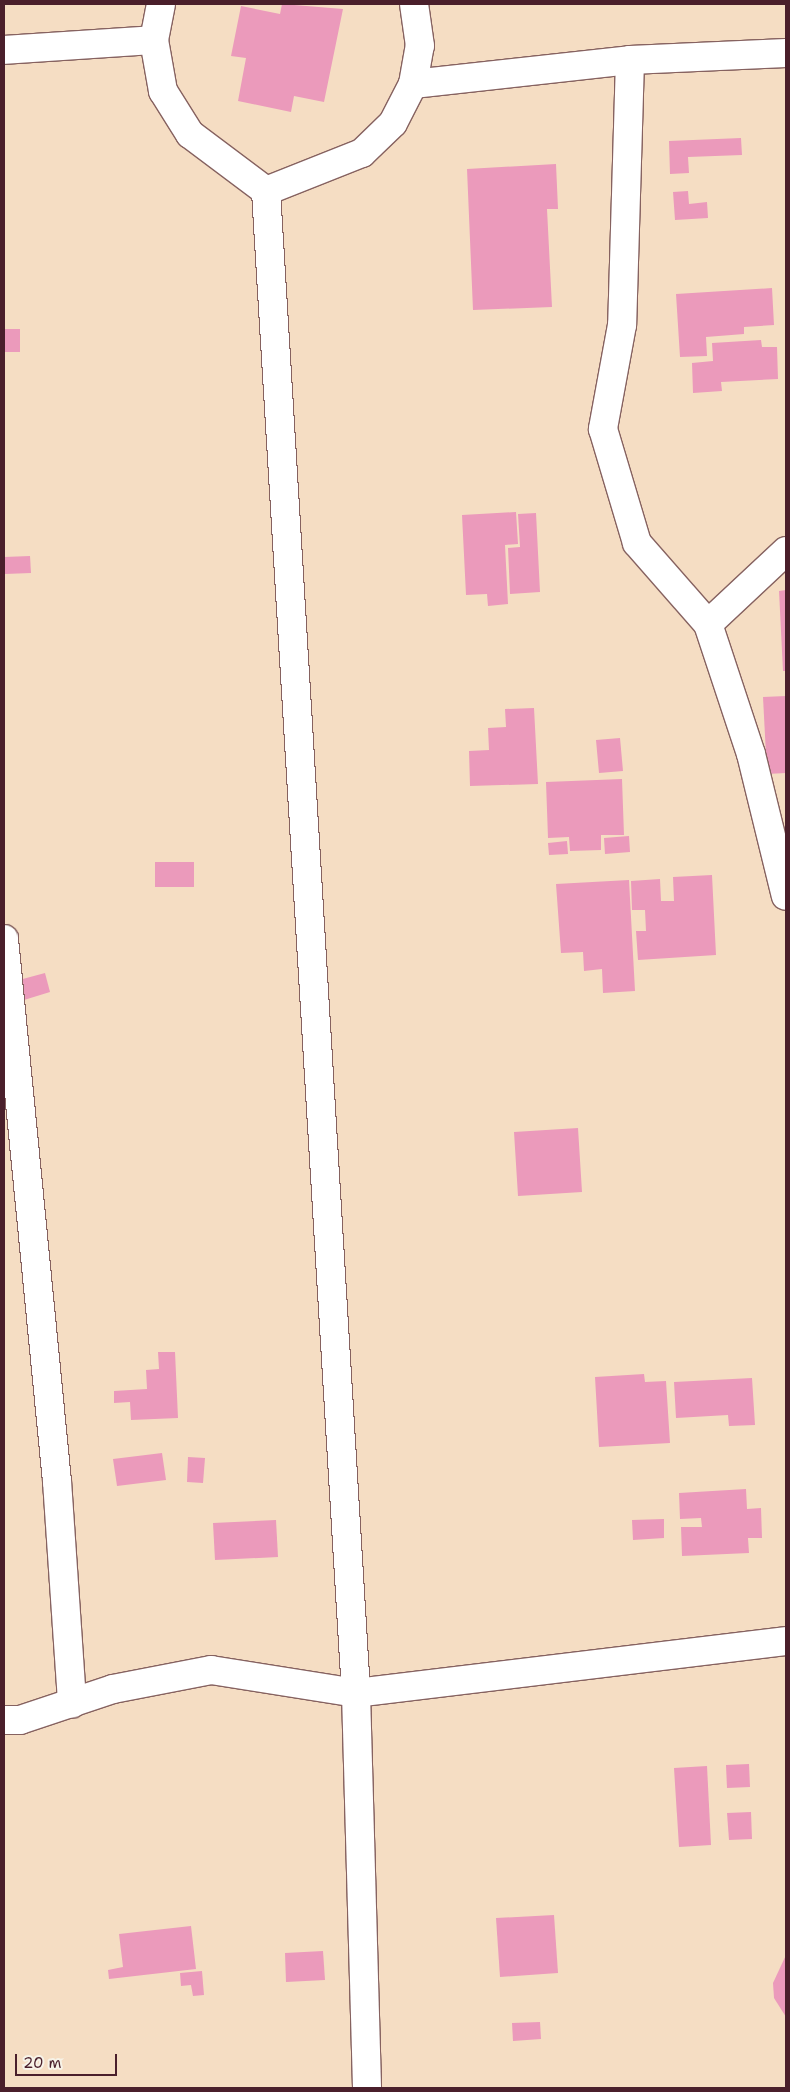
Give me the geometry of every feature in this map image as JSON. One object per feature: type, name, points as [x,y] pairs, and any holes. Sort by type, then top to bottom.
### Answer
[{"type":"street","points":[[161,4],[154,40],[163,91],[190,134],[266,191],[356,1693],[367,2088]]},
{"type":"street","points":[[266,191],[362,153],[393,123],[414,84],[420,46],[414,4]]},
{"type":"street","points":[[4,50],[154,40]]},
{"type":"street","points":[[414,84],[630,60],[786,53]]},
{"type":"street","points":[[630,60],[622,325],[602,429],[638,543],[708,624],[751,754],[786,896]]},
{"type":"street","points":[[708,624],[786,551]]},
{"type":"street","points":[[4,939],[57,1481],[72,1703]]},
{"type":"street","points":[[4,1720],[20,1720],[113,1689],[211,1670],[356,1693],[786,1641]]},
{"type":"building","points":[[282,4],[343,9],[324,102],[294,96],[291,112],[238,101],[246,58],[231,56],[241,6],[280,14]]},
{"type":"building","points":[[741,138],[742,155],[688,157],[689,173],[670,174],[669,141]]},
{"type":"building","points":[[556,164],[558,209],[547,209],[552,307],[473,310],[467,169]]},
{"type":"building","points":[[688,191],[689,204],[707,202],[708,218],[675,220],[673,192]]},
{"type":"building","points":[[772,288],[774,325],[744,327],[744,334],[706,337],[707,356],[680,357],[676,294]]},
{"type":"building","points":[[4,329],[20,329],[20,352],[4,352]]},
{"type":"building","points":[[761,340],[762,347],[777,347],[778,379],[721,382],[722,391],[693,393],[692,363],[713,361],[712,343]]},
{"type":"building","points":[[516,512],[518,544],[505,545],[508,604],[488,606],[487,594],[466,595],[462,515]]},
{"type":"building","points":[[536,513],[540,592],[510,594],[508,548],[520,547],[518,514]]},
{"type":"building","points":[[30,556],[31,573],[5,574],[4,557]]},
{"type":"building","points":[[786,590],[786,671],[783,671],[779,591]]},
{"type":"building","points":[[786,696],[786,773],[767,774],[763,697]]},
{"type":"building","points":[[534,708],[538,784],[470,786],[469,751],[489,750],[488,728],[506,727],[505,709]]},
{"type":"building","points":[[620,738],[623,771],[599,773],[596,740]]},
{"type":"building","points":[[622,779],[624,835],[601,835],[601,850],[570,851],[569,837],[548,838],[546,782]]},
{"type":"building","points":[[629,836],[630,852],[605,854],[604,838]]},
{"type":"building","points":[[567,841],[568,854],[549,855],[548,843]]},
{"type":"building","points":[[155,862],[194,862],[194,887],[155,887]]},
{"type":"building","points":[[712,875],[716,955],[638,960],[636,931],[646,931],[645,910],[632,910],[631,881],[660,879],[661,901],[674,901],[673,877]]},
{"type":"building","points":[[629,880],[635,991],[603,993],[602,969],[584,971],[583,952],[561,953],[556,884]]},
{"type":"building","points":[[45,973],[50,992],[24,1000],[19,980]]},
{"type":"building","points":[[578,1128],[582,1192],[518,1196],[514,1132]]},
{"type":"building","points":[[158,1352],[175,1352],[178,1418],[131,1420],[130,1402],[114,1403],[114,1391],[147,1389],[146,1370],[159,1369]]},
{"type":"building","points":[[644,1374],[645,1382],[666,1381],[670,1443],[599,1447],[595,1377]]},
{"type":"building","points":[[752,1378],[755,1425],[729,1426],[728,1415],[676,1418],[674,1382]]},
{"type":"building","points":[[162,1453],[166,1480],[117,1486],[113,1459]]},
{"type":"building","points":[[188,1457],[205,1458],[203,1483],[187,1482]]},
{"type":"building","points":[[746,1489],[747,1509],[761,1508],[762,1538],[748,1538],[749,1553],[682,1556],[681,1527],[702,1527],[701,1518],[680,1519],[679,1493]]},
{"type":"building","points":[[664,1519],[664,1538],[633,1540],[632,1520]]},
{"type":"building","points":[[276,1520],[278,1557],[215,1560],[213,1523]]},
{"type":"building","points":[[749,1764],[750,1787],[727,1788],[726,1765]]},
{"type":"building","points":[[707,1766],[711,1845],[679,1847],[674,1768]]},
{"type":"building","points":[[751,1812],[752,1839],[729,1840],[727,1813]]},
{"type":"building","points":[[554,1915],[558,1973],[500,1977],[496,1918]]},
{"type":"building","points":[[191,1926],[196,1969],[109,1979],[108,1970],[123,1967],[119,1934]]},
{"type":"building","points":[[323,1951],[325,1980],[286,1982],[285,1953]]},
{"type":"building","points":[[786,1955],[786,2017],[774,1998],[773,1983]]},
{"type":"building","points":[[202,1971],[204,1995],[193,1996],[191,1985],[181,1986],[180,1973]]},
{"type":"building","points":[[540,2022],[541,2039],[513,2041],[512,2023]]}]
